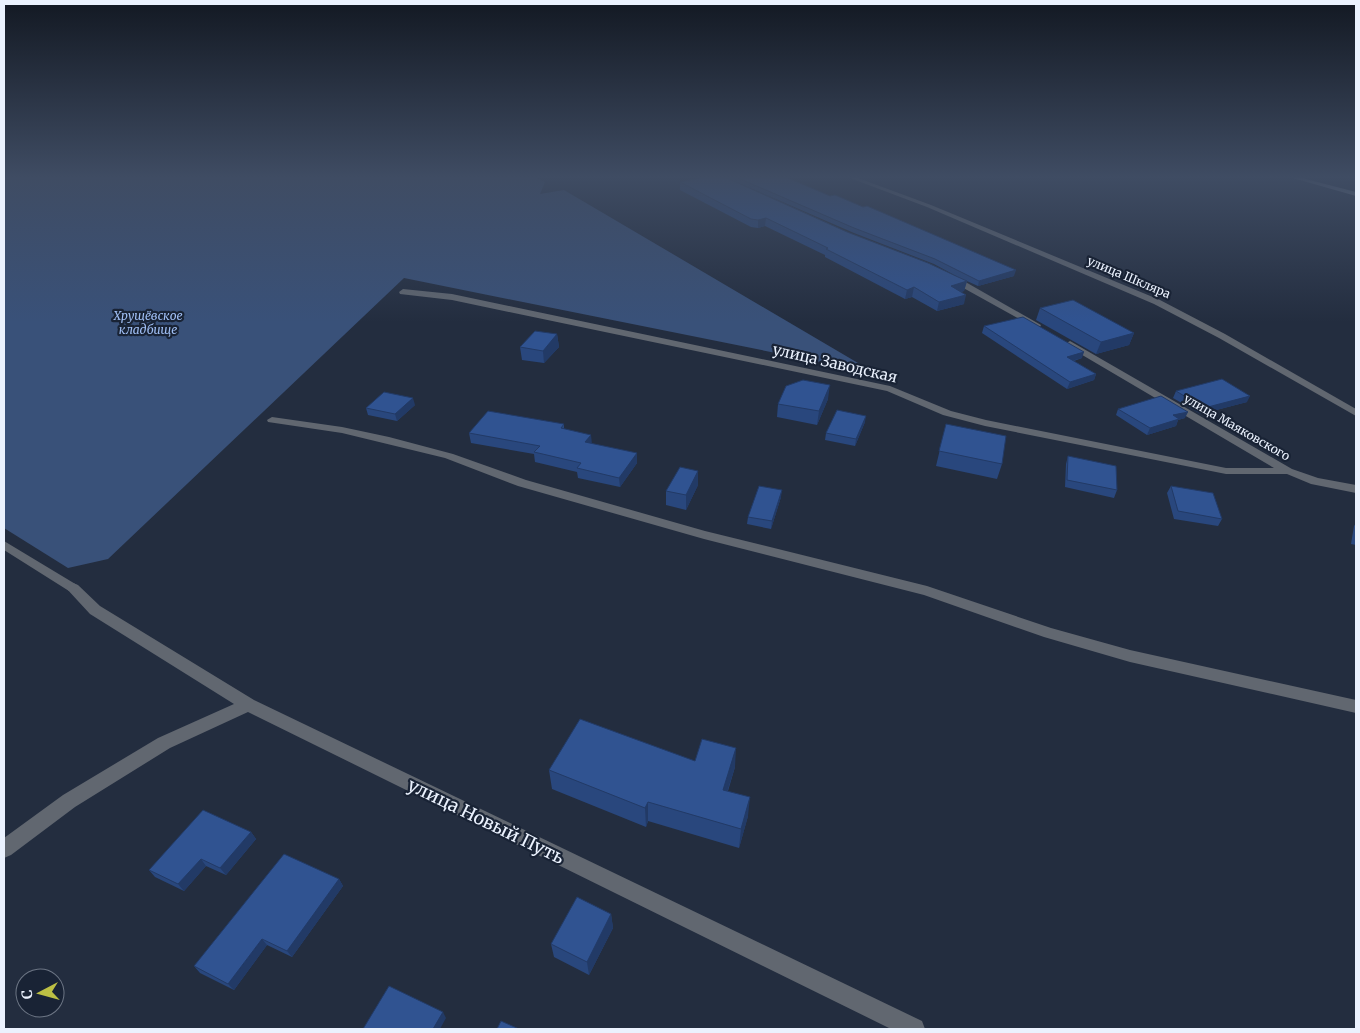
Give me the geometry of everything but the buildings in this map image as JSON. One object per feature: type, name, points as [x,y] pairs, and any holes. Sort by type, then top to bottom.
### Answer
[{"type":"street","name":"улица Шкляра","points":[[977,226],[1157,302],[1222,336],[1356,413]]},
{"type":"street","points":[[944,274],[1049,332]]},
{"type":"street","name":"улица Заводская","points":[[403,292],[452,297],[890,389],[947,413],[985,423],[1226,472],[1288,472]]},
{"type":"street","name":"улица Маяковского","points":[[1058,337],[1288,472]]},
{"type":"street","points":[[272,420],[342,430],[449,456],[522,483],[704,535],[814,561],[927,591],[1049,633],[1130,656],[1356,707]]},
{"type":"street","points":[[1288,472],[1314,481],[1356,489]]},
{"type":"street","name":"улица Новый Путь","points":[[73,588],[96,610],[248,705],[914,1029]]},
{"type":"street","points":[[4,849],[69,801],[164,743],[248,705]]},
{"type":"lane","points":[[4,545],[73,588]]},
{"type":"green space","name":"Хрущёвское кладбище","points":[[4,226],[626,226],[875,373],[404,278],[108,559],[68,568],[4,528]]}]
